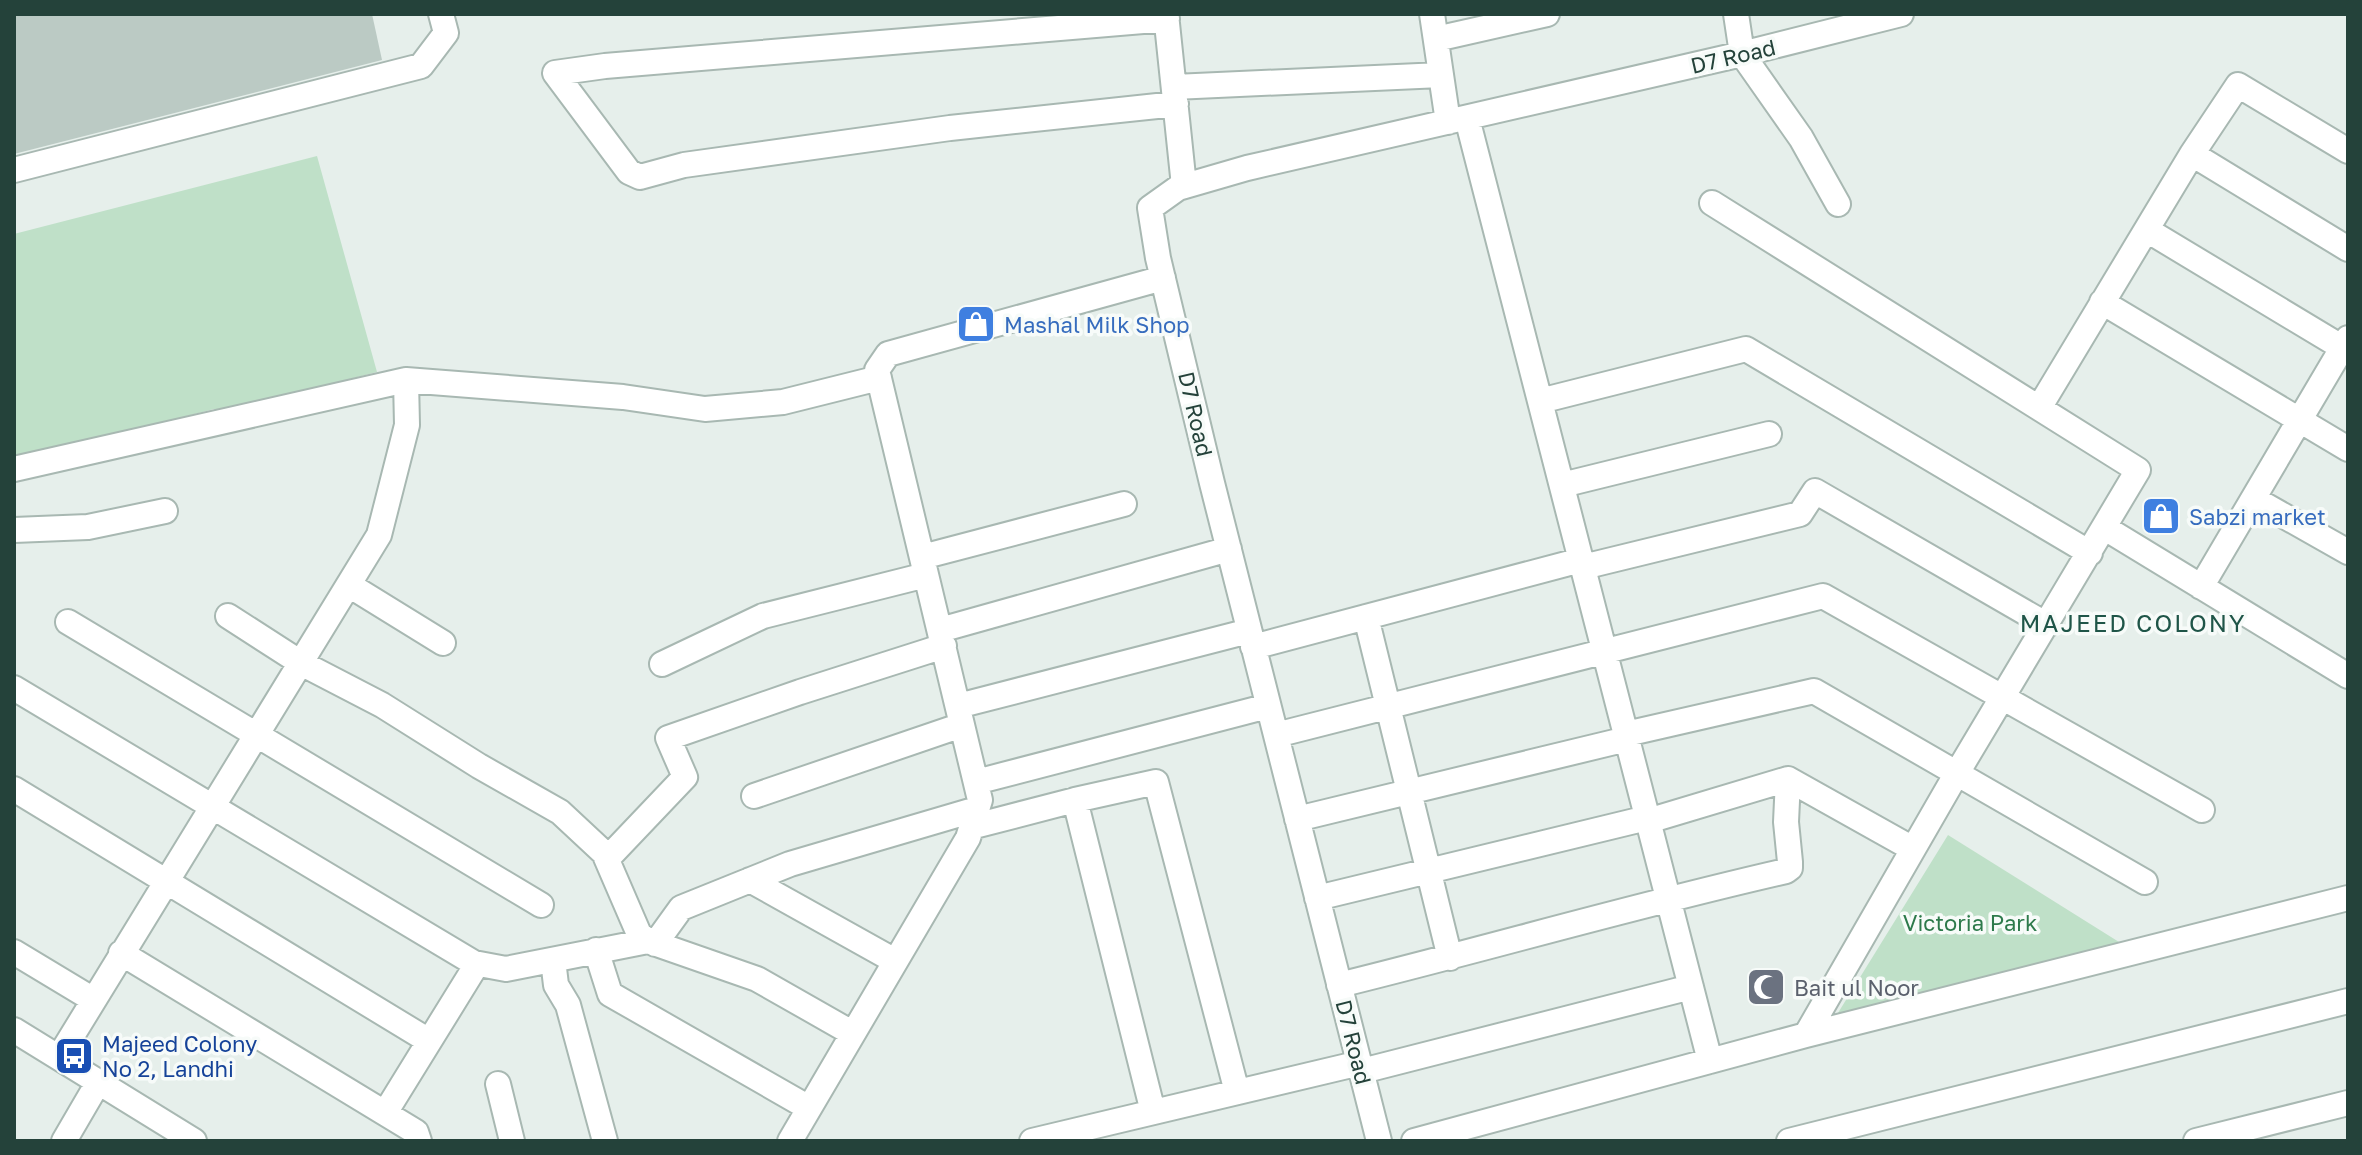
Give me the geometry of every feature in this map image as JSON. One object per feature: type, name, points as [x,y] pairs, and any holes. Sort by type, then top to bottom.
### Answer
[{"type":"street","points":[[14,170],[421,66],[446,33],[441,14]]},
{"type":"street","points":[[1432,14],[1441,75],[1458,120],[1540,401],[1710,1061]]},
{"type":"street","points":[[1436,39],[1547,14]]},
{"type":"street","points":[[1736,14],[1742,54],[1801,138],[1838,204]]},
{"type":"street","name":"D7 Road","points":[[1379,1141],[1251,639],[1163,278],[1150,208],[1184,186],[1247,168],[1742,54],[1901,14]]},
{"type":"street","points":[[1184,186],[1175,96],[1167,17],[605,66],[555,73],[629,172],[640,177],[684,165],[1175,96],[1441,75]]},
{"type":"street","points":[[2039,408],[2192,154],[2238,85],[2348,151]]},
{"type":"street","points":[[2192,154],[2348,249]]},
{"type":"street","points":[[1712,203],[2138,470],[1957,773],[1806,1035]]},
{"type":"street","points":[[2147,230],[2346,346],[2201,587]]},
{"type":"street","points":[[790,1141],[968,838],[980,800],[877,370],[888,354],[1163,278]]},
{"type":"street","points":[[2102,302],[2348,449]]},
{"type":"street","points":[[1540,401],[1746,349],[2090,553]]},
{"type":"street","points":[[14,469],[406,380],[623,397],[705,409],[783,402],[879,378]]},
{"type":"street","points":[[59,1057],[379,535],[407,425],[406,380]]},
{"type":"street","points":[[1562,485],[1769,434]]},
{"type":"street","points":[[754,796],[960,715],[1251,639],[1366,617],[1800,514],[1815,491],[2047,625]]},
{"type":"street","points":[[2254,499],[2348,552]]},
{"type":"street","points":[[662,664],[763,616],[1124,504]]},
{"type":"street","points":[[14,530],[88,527],[165,511]]},
{"type":"street","points":[[2105,528],[2348,676]]},
{"type":"street","points":[[607,859],[685,777],[668,738],[942,638],[1229,549]]},
{"type":"street","points":[[349,585],[443,643]]},
{"type":"street","points":[[1276,735],[1823,596],[2202,810]]},
{"type":"street","points":[[228,616],[301,663],[382,705],[560,812],[604,853],[639,934],[651,942],[757,979],[852,1033]]},
{"type":"street","points":[[1366,617],[1450,958]]},
{"type":"street","points":[[68,622],[541,905]]},
{"type":"street","points":[[14,688],[477,964],[506,969],[651,942],[681,908],[790,864],[974,818],[1156,782],[1237,1092]]},
{"type":"street","points":[[1297,819],[1814,691],[2145,882]]},
{"type":"street","points":[[976,782],[1268,706]]},
{"type":"street","points":[[1317,898],[1648,819],[1788,779],[1913,849]]},
{"type":"street","points":[[1339,985],[1790,868],[1786,822],[1788,779]]},
{"type":"street","points":[[14,789],[429,1041]]},
{"type":"street","points":[[1075,800],[1153,1112]]},
{"type":"street","points":[[750,880],[895,961]]},
{"type":"street","points":[[1414,1141],[1806,1035],[2348,898]]},
{"type":"street","points":[[596,950],[610,994],[809,1108]]},
{"type":"street","points":[[14,952],[92,999]]},
{"type":"street","points":[[121,953],[416,1132],[419,1141]]},
{"type":"street","points":[[553,960],[556,985],[568,1005],[605,1141]]},
{"type":"street","points":[[385,1113],[477,964]]},
{"type":"street","points":[[1048,1139],[1691,987]]},
{"type":"street","points":[[1789,1141],[2348,1002]]},
{"type":"street","points":[[14,1030],[194,1141]]},
{"type":"street","points":[[64,1141],[99,1081]]},
{"type":"street","points":[[498,1084],[512,1141]]},
{"type":"street","points":[[2196,1141],[2348,1103]]},
{"type":"green space","points":[[317,156],[377,372],[217,413],[214,409],[14,461],[14,234]]},
{"type":"green space","name":"Victoria Park","points":[[1948,835],[2127,947],[1833,1021]]},
{"type":"building","points":[[14,14],[372,14],[382,60],[14,154]]},
{"type":"place","name":"Mashal Milk Shop","points":[[976,324]]},
{"type":"place","name":"Sabzi market","points":[[2161,516]]},
{"type":"place","name":"Bait ul Noor","points":[[1766,987]]},
{"type":"place","name":"Majeed Colony No 2, Landhi","points":[[74,1056]]},
{"type":"district","name":"MAJEED COLONY","points":[[2133,622]]}]
